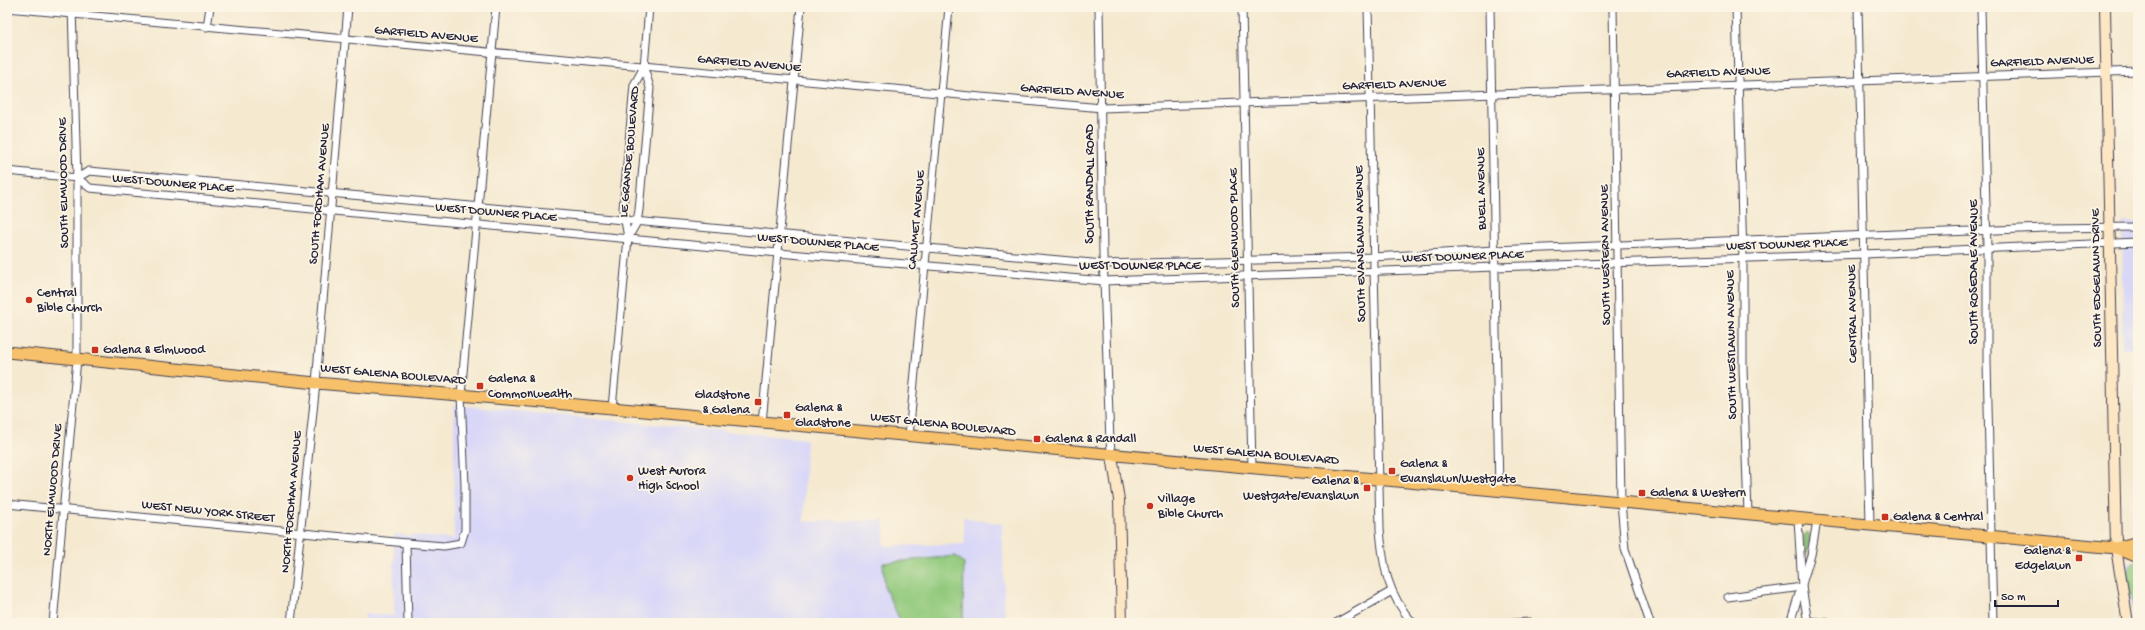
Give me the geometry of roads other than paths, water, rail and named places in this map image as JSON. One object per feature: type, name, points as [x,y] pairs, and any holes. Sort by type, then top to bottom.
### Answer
[{"type":"main road","name":"WEST GALENA BOULEVARD","points":[[7,352],[316,383],[612,408],[1112,456],[1992,536],[2116,548],[2138,557]]},
{"type":"main road","name":"WEST GALENA BOULEVARD","points":[[2116,548],[2138,542]]},
{"type":"street","name":"SOUTH ELMWOOD DRIVE","points":[[72,7],[77,178],[77,360]]},
{"type":"street","points":[[207,27],[210,7]]},
{"type":"street","name":"SOUTH FORDHAM AVENUE","points":[[316,383],[348,7]]},
{"type":"street","points":[[461,395],[478,224],[496,7]]},
{"type":"street","name":"LE GRANDE BOULEVARD","points":[[628,238],[636,222],[650,88],[644,67],[649,7]]},
{"type":"street","points":[[762,423],[801,7]]},
{"type":"street","name":"CALUMET AVENUE","points":[[909,436],[949,7]]},
{"type":"street","name":"SOUTH RANDALL ROAD","points":[[1099,7],[1102,108],[1103,264],[1110,445],[1112,456]]},
{"type":"street","name":"SOUTH GLENWOOD PLACE","points":[[1242,7],[1252,468]]},
{"type":"street","name":"SOUTH EVANSLAWN AVENUE","points":[[1368,7],[1378,480],[1383,566],[1392,591],[1413,623]]},
{"type":"street","name":"BUELL AVENUE","points":[[1490,7],[1499,491]]},
{"type":"street","name":"SOUTH WESTERN AVENUE","points":[[1613,7],[1622,502],[1625,549],[1650,623]]},
{"type":"street","name":"SOUTH WESTLAWN AVENUE","points":[[1736,7],[1743,259],[1743,368],[1748,514]]},
{"type":"street","name":"CENTRAL AVENUE","points":[[1858,7],[1861,80],[1870,525]]},
{"type":"street","name":"SOUTH ROSEDALE AVENUE","points":[[1981,7],[1987,248],[1987,361],[1994,623]]},
{"type":"street","name":"SOUTH EDGELAWN DRIVE","points":[[2105,7],[2116,548],[2128,623]]},
{"type":"street","name":"GARFIELD AVENUE","points":[[7,8],[1102,108],[1737,84],[2138,71]]},
{"type":"street","name":"LE GRANDE BOULEVARD","points":[[612,408],[628,238],[623,209],[634,85],[644,67]]},
{"type":"street","name":"WEST DOWNER PLACE","points":[[7,171],[77,178],[90,188],[1104,281],[1743,259],[2138,242]]},
{"type":"street","name":"WEST DOWNER PLACE","points":[[77,178],[89,171],[479,208],[1103,264],[1373,257],[1495,250],[1986,231],[2138,227]]},
{"type":"street","name":"NORTH ELMWOOD DRIVE","points":[[53,623],[77,360]]},
{"type":"street","name":"NORTH FORDHAM AVENUE","points":[[291,623],[316,383]]},
{"type":"street","name":"WEST NEW YORK STREET","points":[[7,504],[406,543],[454,545],[461,543],[464,538],[465,485],[461,395]]},
{"type":"street","points":[[1112,456],[1119,500],[1122,623]]},
{"type":"street","points":[[1798,519],[1802,587],[1808,622],[1828,623]]},
{"type":"street","points":[[1790,623],[1802,587],[1817,520]]},
{"type":"street","points":[[406,543],[408,623]]},
{"type":"street","points":[[1728,597],[1802,587]]},
{"type":"street","points":[[1336,623],[1392,591]]},
{"type":"street","points":[[1514,623],[1529,622]]},
{"type":"place","name":"Central Bible Church","points":[[29,300]]},
{"type":"place","name":"Galena & Elmwood","points":[[95,350]]},
{"type":"place","name":"Galena & Commonwealth","points":[[480,386]]},
{"type":"place","name":"Gladstone & Galena","points":[[758,402]]},
{"type":"place","name":"Galena & Gladstone","points":[[787,415]]},
{"type":"place","name":"Galena & Randall","points":[[1037,439]]},
{"type":"place","name":"Galena & Evanslawn/Westgate","points":[[1392,471]]},
{"type":"place","name":"West Aurora High School","points":[[630,478]]},
{"type":"place","name":"Galena & Westgate/Evanslawn","points":[[1367,488]]},
{"type":"place","name":"Galena & Western","points":[[1642,493]]},
{"type":"place","name":"Village Bible Church","points":[[1150,506]]},
{"type":"place","name":"Galena & Central","points":[[1885,517]]},
{"type":"place","name":"Galena & Edgelawn","points":[[2079,558]]}]
